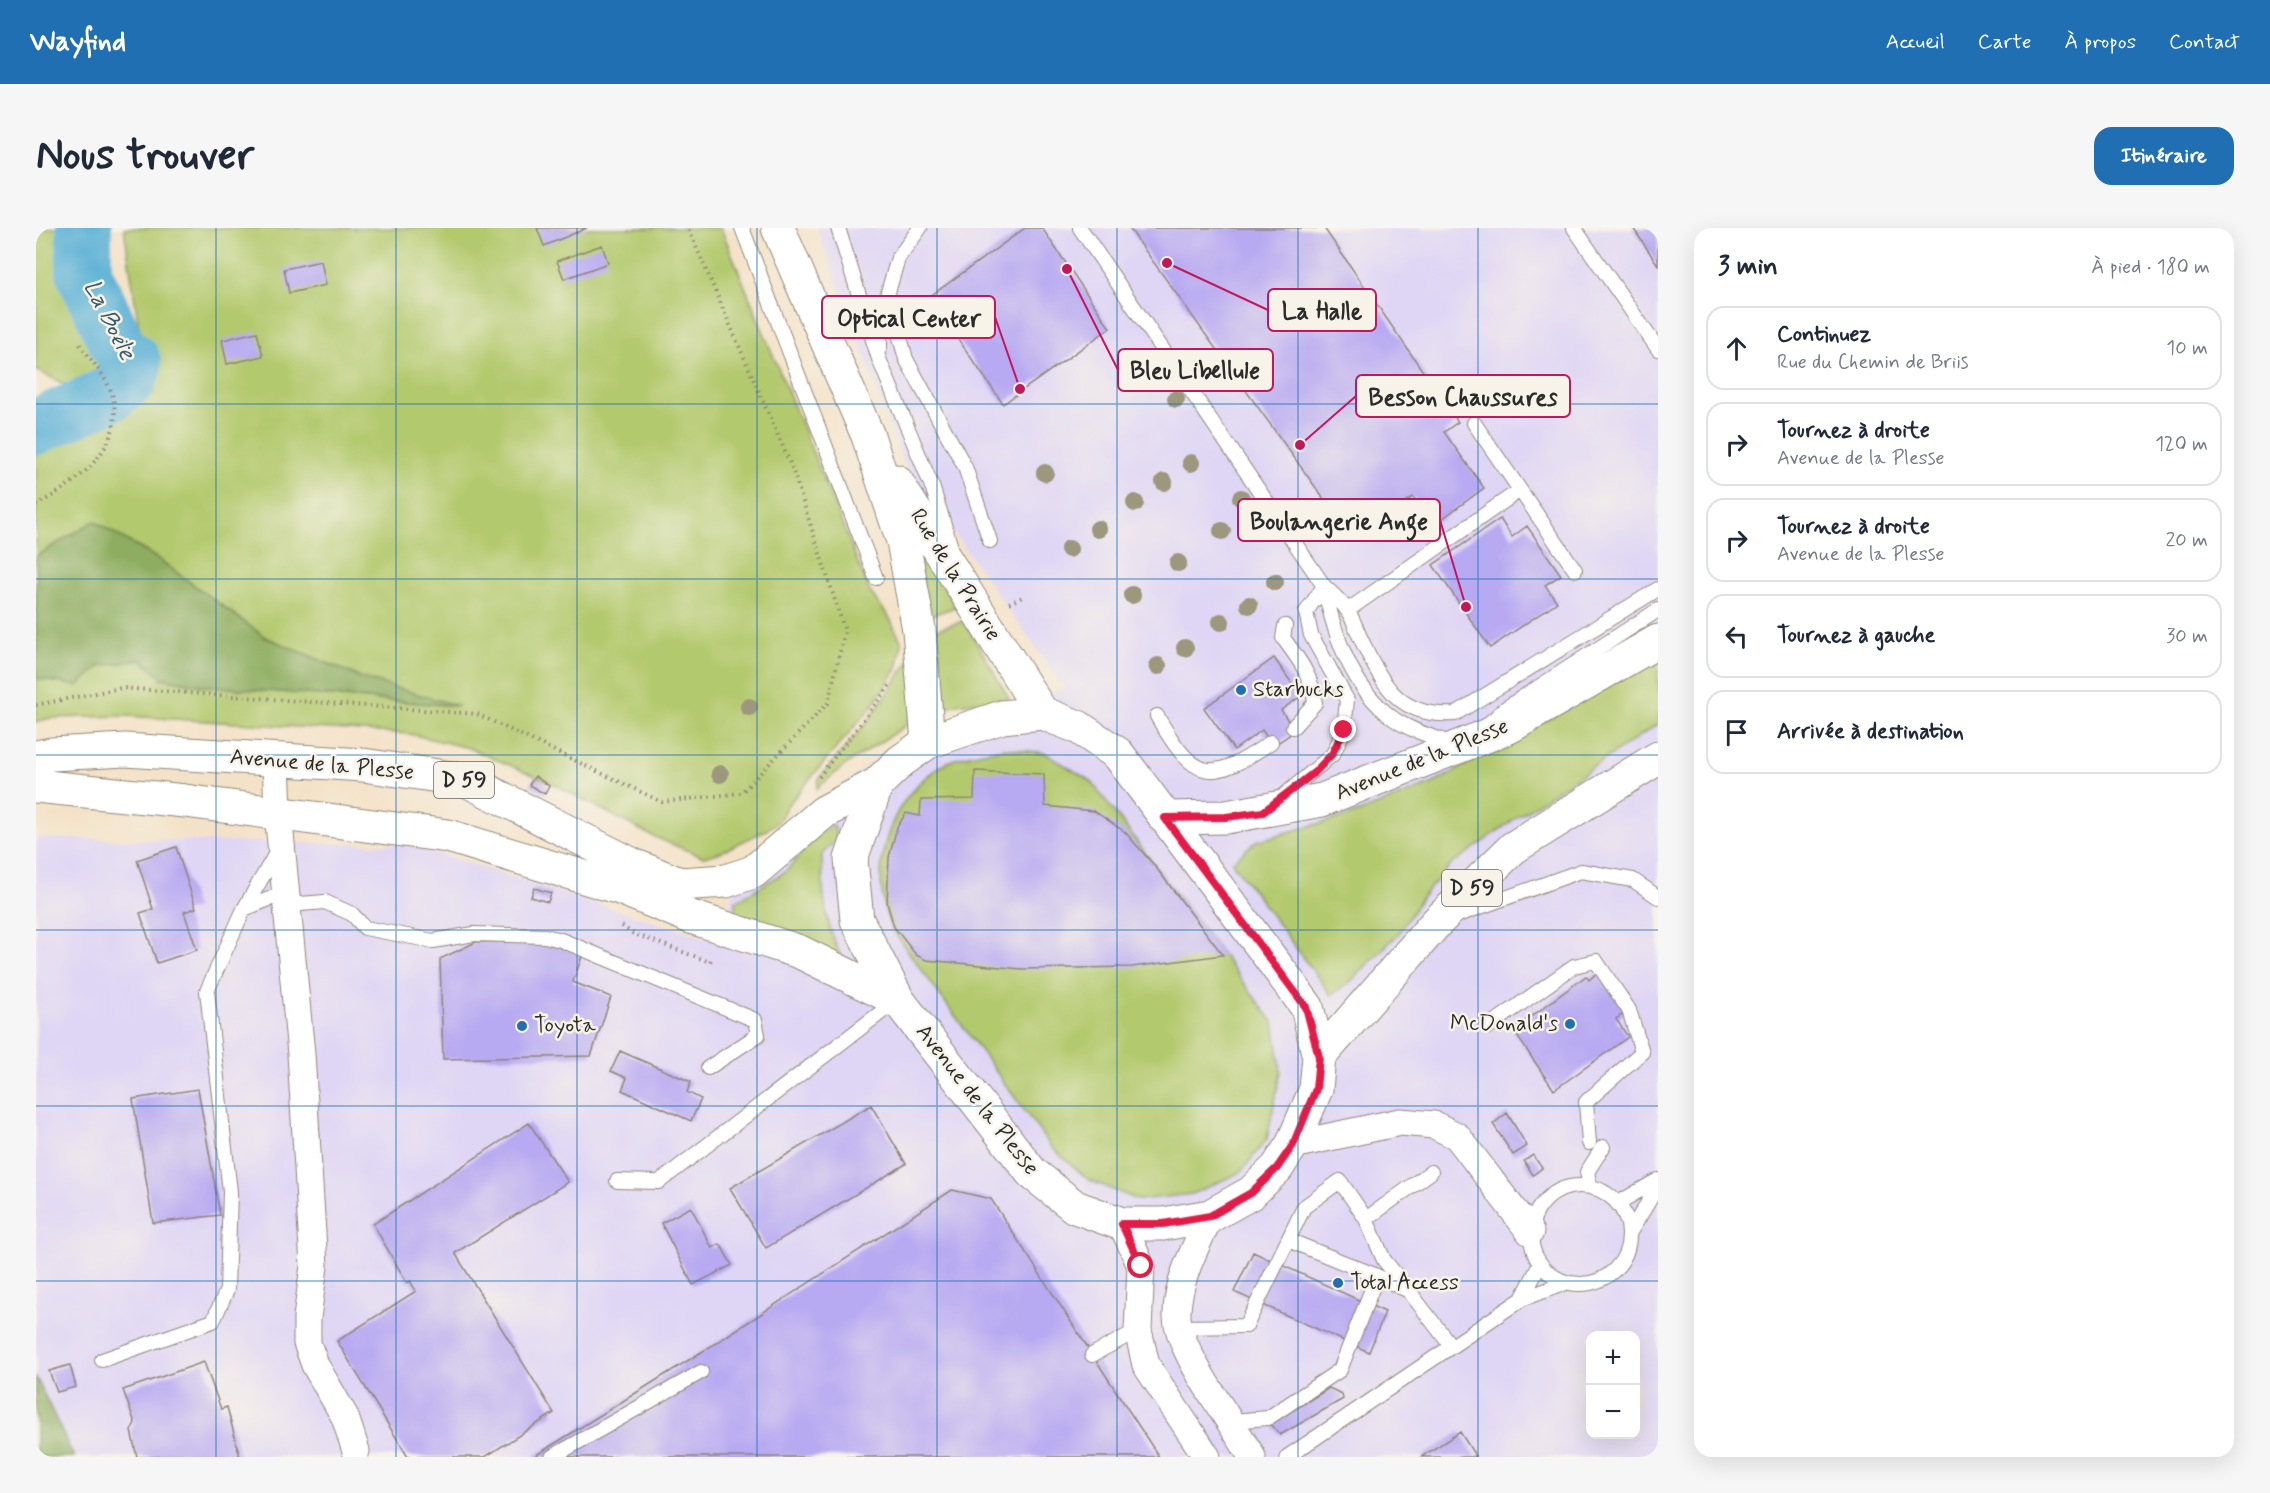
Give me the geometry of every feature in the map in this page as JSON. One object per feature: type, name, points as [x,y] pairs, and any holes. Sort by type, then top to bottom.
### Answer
[{"type":"main road","name":"Rue de la Prairie","points":[[778,228],[868,436],[903,541],[920,630],[928,742]]},
{"type":"main road","name":"Rue de la Prairie","points":[[868,436],[1042,713]]},
{"type":"main road","name":"Avenue de la Plesse","points":[[1165,818],[1226,817],[1322,800],[1509,727],[1658,641]]},
{"type":"main road","name":"Avenue de la Plesse","points":[[36,758],[52,754],[125,750],[363,765],[466,780],[633,865],[680,884],[726,881],[753,872],[824,813],[877,784],[901,761],[928,742],[1002,717],[1042,713],[1078,727],[1118,754],[1306,1007],[1319,1057],[1316,1089],[1293,1145],[1277,1168],[1251,1193],[1210,1216],[1163,1224],[1122,1224],[1075,1207],[1032,1173],[898,1000],[856,920],[851,859],[877,784]]},
{"type":"main road","name":"D 59","points":[[1319,1057],[1436,923],[1513,848],[1658,758]]},
{"type":"main road","name":"Avenue de la Plesse","points":[[36,786],[279,828],[448,836],[620,888],[691,917],[800,952],[898,1000]]},
{"type":"street","points":[[276,760],[279,828],[301,1054],[314,1266],[307,1318],[307,1344],[315,1365],[345,1417],[358,1455]]},
{"type":"street","points":[[1293,1145],[1400,1122],[1434,1125],[1457,1136],[1530,1232]]},
{"type":"street","points":[[1210,1216],[1185,1268],[1177,1317],[1188,1353],[1232,1421],[1252,1457]]},
{"type":"street","points":[[1122,1224],[1141,1266],[1138,1330],[1146,1365],[1208,1457]]},
{"type":"lane","points":[[742,228],[876,578]]},
{"type":"lane","points":[[838,228],[879,359],[933,489],[964,589]]},
{"type":"lane","points":[[879,359],[880,320],[898,258],[920,228]]},
{"type":"lane","points":[[1080,228],[1324,586],[1348,610],[1383,682],[1396,698],[1419,711],[1433,715],[1455,714],[1658,590]]},
{"type":"lane","points":[[1574,228],[1658,349]]},
{"type":"lane","points":[[888,294],[906,359],[965,467],[990,541]]},
{"type":"lane","points":[[1474,423],[1575,570]]},
{"type":"lane","points":[[1348,610],[1520,490]]},
{"type":"lane","points":[[1324,586],[1334,631],[1343,651],[1377,703],[1394,719],[1415,730],[1462,746],[1506,708],[1658,610]]},
{"type":"lane","points":[[1263,812],[1315,772],[1332,754],[1344,730],[1347,700],[1311,635],[1306,612],[1324,586]]},
{"type":"lane","points":[[1285,626],[1283,638],[1306,670],[1314,689],[1315,703],[1293,727]]},
{"type":"lane","points":[[1157,716],[1171,740],[1185,757],[1201,768],[1212,771],[1237,765],[1271,742]]},
{"type":"lane","points":[[102,1360],[213,1321],[226,1290],[230,1192],[207,991],[279,828]]},
{"type":"lane","points":[[1436,923],[1581,871],[1633,880],[1658,897]]},
{"type":"lane","points":[[244,909],[287,898],[325,902],[352,914],[365,928],[433,940],[474,934],[544,936],[755,1020],[758,1035],[708,1068]]},
{"type":"lane","points":[[1488,1027],[1574,966],[1596,961],[1629,1010],[1642,1052],[1586,1102],[1596,1145],[1587,1172],[1590,1186]]},
{"type":"lane","points":[[617,1181],[660,1182],[898,1000]]},
{"type":"lane","points":[[1366,1219],[1431,1172]]},
{"type":"lane","points":[[1618,1203],[1658,1180]]},
{"type":"lane","points":[[1180,1327],[1246,1326],[1304,1207],[1340,1181],[1366,1219],[1384,1260],[1451,1346]]},
{"type":"lane","points":[[1630,1232],[1626,1216],[1618,1203],[1606,1192],[1590,1186],[1573,1186],[1557,1191],[1543,1202],[1534,1216],[1530,1232],[1532,1249],[1540,1264],[1552,1276],[1566,1283],[1582,1285],[1598,1282],[1611,1274],[1625,1255],[1630,1232],[1658,1186]]},
{"type":"lane","points":[[1288,1240],[1409,1291]]},
{"type":"lane","points":[[1522,1299],[1540,1264]]},
{"type":"lane","points":[[1232,1421],[1268,1418],[1340,1370],[1377,1276]]},
{"type":"lane","points":[[1287,1457],[1522,1299],[1566,1283]]},
{"type":"lane","points":[[1092,1355],[1138,1330]]},
{"type":"lane","points":[[552,1457],[701,1372]]},
{"type":"path","points":[[36,705],[121,688],[477,714],[662,802],[741,793],[828,703],[845,631],[792,468],[688,228]]},
{"type":"path","points":[[36,505],[63,491],[93,463],[114,432],[112,393],[79,344]]},
{"type":"path","points":[[816,780],[836,753],[870,715],[894,680]]},
{"type":"shaded area","points":[[817,228],[1658,228],[1658,1457],[74,1457],[36,1377],[36,838],[412,845],[718,942],[734,890],[819,804],[912,732],[1065,689],[904,463]]},
{"type":"green space","points":[[36,228],[70,228],[70,298],[107,358],[154,393],[140,334],[124,228],[721,228],[870,592],[889,617],[902,643],[897,669],[873,705],[787,806],[779,821],[766,830],[721,852],[703,857],[650,835],[552,783],[469,748],[410,734],[126,716],[50,718],[36,722],[36,678],[77,686],[100,666],[142,660],[162,678],[205,686],[455,706],[362,678],[265,637],[158,559],[95,522],[36,556],[36,446],[92,417],[78,391],[36,370]]},
{"type":"green space","points":[[94,521],[158,559],[265,637],[362,678],[459,706],[205,686],[162,678],[142,660],[100,666],[77,686],[36,678],[36,556]]},
{"type":"green space","points":[[915,541],[923,544],[955,607],[929,616]]},
{"type":"green space","points":[[964,621],[1009,698],[957,704],[938,710],[940,656],[934,630]]},
{"type":"green space","points":[[912,657],[914,708],[905,726],[848,763],[817,788],[819,778],[868,721]]},
{"type":"green space","points":[[1658,657],[1658,724],[1520,815],[1451,865],[1421,898],[1399,933],[1349,983],[1331,995],[1232,862],[1256,841],[1355,814],[1436,782]]},
{"type":"green space","points":[[1004,748],[1045,753],[1091,781],[1274,1023],[1281,1071],[1267,1139],[1241,1172],[1192,1194],[1138,1200],[1089,1180],[1051,1147],[891,928],[884,905],[881,881],[888,835],[897,814],[910,794],[926,777],[946,763],[967,755]]},
{"type":"green space","points":[[834,825],[837,839],[822,854],[823,885],[829,925],[846,967],[733,919],[736,901],[785,872],[821,831]]},
{"type":"green space","points":[[36,1377],[74,1457],[36,1457]]},
{"type":"building","points":[[537,228],[587,228],[544,246]]},
{"type":"building","points":[[1025,228],[1042,228],[1110,328],[1003,404],[929,297]]},
{"type":"building","points":[[1129,228],[1324,228],[1458,422],[1444,432],[1484,488],[1435,524],[1413,497],[1352,538]]},
{"type":"building","points":[[1633,228],[1658,228],[1658,265]]},
{"type":"building","points":[[602,245],[608,263],[564,279],[557,261]]},
{"type":"building","points":[[321,261],[326,285],[289,293],[284,269]]},
{"type":"building","points":[[257,332],[263,356],[227,364],[222,340]]},
{"type":"building","points":[[1500,519],[1512,537],[1527,526],[1561,575],[1545,585],[1557,602],[1490,648],[1433,565]]},
{"type":"building","points":[[1274,658],[1301,696],[1281,710],[1295,731],[1273,746],[1262,730],[1234,750],[1204,708]]},
{"type":"building","points":[[975,771],[1044,774],[1045,806],[1094,811],[1125,832],[1154,865],[1223,955],[1132,967],[1022,969],[926,960],[916,955],[894,927],[887,903],[889,857],[897,827],[906,813],[920,816],[921,800],[974,799]]},
{"type":"building","points":[[535,776],[549,786],[545,794],[529,785]]},
{"type":"building","points":[[176,847],[196,908],[184,912],[197,950],[157,963],[140,913],[153,909],[137,860]]},
{"type":"building","points":[[534,888],[551,893],[548,902],[531,897]]},
{"type":"building","name":"Toyota","points":[[549,940],[582,956],[573,982],[611,997],[591,1056],[443,1059],[440,959],[476,942]]},
{"type":"building","name":"McDonald's","points":[[1601,969],[1629,1010],[1616,1019],[1628,1037],[1554,1090],[1513,1030],[1586,976],[1589,980]]},
{"type":"building","points":[[620,1051],[691,1082],[687,1092],[701,1099],[691,1121],[622,1090],[627,1078],[611,1071]]},
{"type":"building","points":[[198,1089],[220,1215],[153,1223],[133,1099]]},
{"type":"building","points":[[871,1105],[906,1164],[766,1248],[730,1188]]},
{"type":"building","points":[[1507,1113],[1527,1146],[1513,1155],[1493,1124]]},
{"type":"building","points":[[529,1123],[568,1182],[455,1253],[554,1413],[485,1457],[408,1457],[337,1341],[416,1291],[410,1281],[407,1283],[373,1224]]},
{"type":"building","points":[[1533,1155],[1542,1168],[1533,1175],[1524,1161]]},
{"type":"building","points":[[952,1190],[991,1199],[1159,1457],[533,1457],[716,1343]]},
{"type":"building","points":[[691,1207],[712,1248],[720,1244],[732,1265],[693,1285],[661,1223]]},
{"type":"building","points":[[1253,1252],[1385,1312],[1369,1352],[1234,1292]]},
{"type":"building","points":[[204,1362],[221,1409],[227,1407],[240,1457],[137,1457],[131,1431],[135,1423],[123,1390]]},
{"type":"building","points":[[70,1365],[76,1387],[57,1392],[49,1371]]},
{"type":"building","points":[[1329,1388],[1342,1394],[1343,1399],[1280,1435],[1271,1424]]},
{"type":"building","points":[[1460,1432],[1476,1457],[1421,1457]]},
{"type":"waterway","name":"La Boële","points":[[36,427],[112,393],[129,379],[134,367],[133,361],[120,350],[84,273],[84,228]]},
{"type":"place","name":"La Halle","points":[[1167,263]]},
{"type":"place","name":"Bleu Libellule","points":[[1067,269]]},
{"type":"place","name":"Optical Center","points":[[1020,389]]},
{"type":"place","name":"Besson Chaussures","points":[[1300,445]]},
{"type":"place","name":"Boulangerie Ange","points":[[1466,607]]},
{"type":"place","name":"Starbucks","points":[[1241,690]]},
{"type":"place","name":"McDonald's","points":[[1570,1024]]},
{"type":"place","name":"Toyota","points":[[522,1026]]},
{"type":"place","name":"Total Access","points":[[1338,1283]]},
{"type":"route","points":[[1141,1266],[1122,1224],[1163,1224],[1210,1216],[1251,1193],[1277,1168],[1293,1145],[1316,1089],[1319,1057],[1306,1007],[1165,818],[1226,817],[1263,812],[1315,772],[1332,754],[1344,730]]}]
